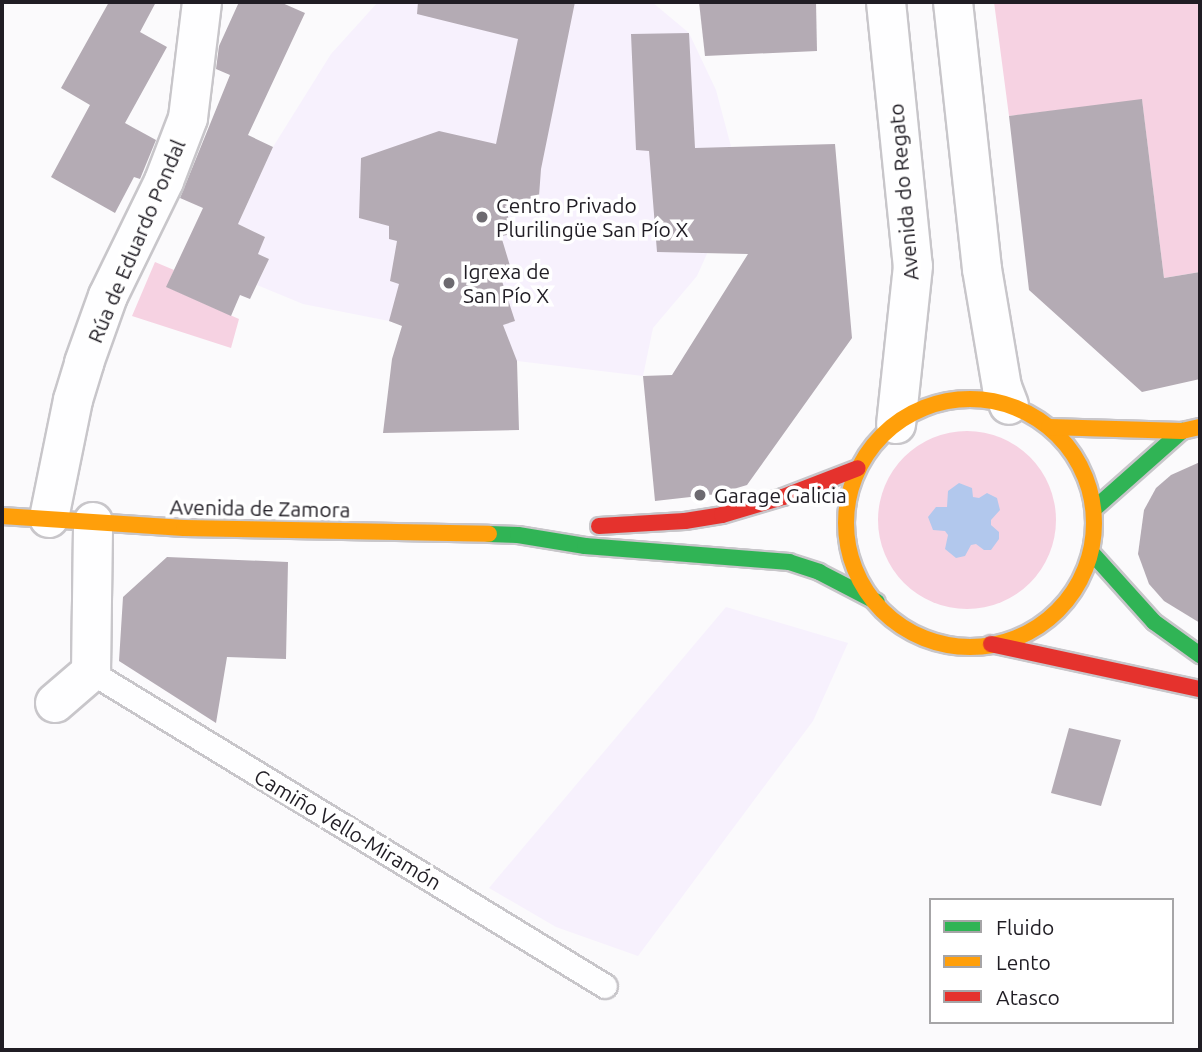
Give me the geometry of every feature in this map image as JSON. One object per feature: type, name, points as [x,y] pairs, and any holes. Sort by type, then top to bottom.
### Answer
[{"type":"street","name":"Rúa de Eduardo Pondal","points":[[49,518],[73,400],[84,363],[108,296],[164,181],[188,118],[202,2]]},
{"type":"street","name":"Avenida do Regato","points":[[886,2],[913,266],[896,424]]},
{"type":"street","points":[[953,2],[982,269],[1002,387],[1009,405]]},
{"type":"street","points":[[989,644],[1028,631],[1046,620],[1074,590],[1091,552],[1094,509],[1091,490],[1075,455],[1049,426],[1009,405],[985,400],[952,402],[896,424],[881,437],[858,468],[845,508],[848,549],[864,587],[900,624],[927,639],[948,645],[989,644],[1200,689]]},
{"type":"street","points":[[1049,426],[1182,431],[1200,427]]},
{"type":"street","points":[[1094,509],[1182,431]]},
{"type":"street","name":"Avenida de Zamora","points":[[2,516],[184,528],[517,535],[722,515],[752,508],[858,468]]},
{"type":"street","points":[[55,703],[91,672],[93,522]]},
{"type":"street","name":"Avenida de Zamora","points":[[517,535],[585,547],[753,557],[789,562],[819,572],[877,602]]},
{"type":"street","points":[[1091,552],[1154,622],[1200,654]]},
{"type":"lane","name":"Camiño Vello-Miramón","points":[[91,672],[605,986]]},
{"type":"shaded area","name":"Centro Privado Plurilingüe San Pío X","points":[[378,2],[652,2],[689,33],[716,90],[733,154],[727,209],[697,276],[653,328],[643,376],[517,361],[389,321],[303,304],[257,285],[269,259],[258,254],[265,237],[238,224],[273,147],[331,54]]},
{"type":"shaded area","points":[[994,2],[1200,2],[1200,272],[1164,278],[1142,100],[1009,116]]},
{"type":"shaded area","points":[[155,262],[174,270],[167,287],[239,319],[231,348],[132,316]]},
{"type":"shaded area","points":[[967,431],[1001,438],[1030,457],[1049,486],[1056,520],[1049,554],[1030,583],[1001,602],[967,609],[933,602],[904,583],[885,554],[878,520],[885,486],[904,457],[933,438]]},
{"type":"shaded area","points":[[726,607],[848,643],[813,721],[638,956],[556,927],[489,888]]},
{"type":"water","points":[[959,483],[972,488],[973,497],[979,498],[987,493],[997,498],[1000,510],[991,520],[991,525],[999,532],[999,539],[991,550],[984,550],[976,544],[971,545],[965,556],[956,558],[945,549],[948,535],[945,531],[933,530],[928,517],[936,507],[947,507],[948,491]]},
{"type":"building","points":[[109,2],[156,2],[140,32],[167,47],[125,123],[156,140],[140,179],[134,177],[115,213],[51,177],[90,105],[61,88]]},
{"type":"building","points":[[239,2],[280,2],[305,13],[248,135],[273,147],[238,224],[265,237],[258,254],[269,259],[250,299],[240,295],[231,316],[166,287],[203,208],[180,198],[230,75],[216,69],[219,46]]},
{"type":"building","name":"Igrexa de San Pío X","points":[[418,2],[575,2],[541,169],[539,196],[505,206],[513,234],[501,236],[514,279],[502,281],[515,321],[503,325],[517,361],[519,430],[383,433],[392,359],[402,326],[389,321],[399,284],[390,281],[397,241],[389,239],[389,226],[359,218],[361,158],[439,131],[496,144],[518,39],[417,14]]},
{"type":"building","points":[[699,2],[816,2],[817,51],[705,56]]},
{"type":"building","points":[[689,33],[695,148],[835,144],[852,338],[747,485],[717,494],[655,501],[643,376],[672,375],[748,254],[657,252],[649,151],[636,150],[631,34]]},
{"type":"building","points":[[1142,99],[1164,278],[1200,272],[1200,379],[1142,392],[1029,290],[1009,116]]},
{"type":"building","points":[[1200,462],[1200,623],[1164,601],[1149,584],[1138,554],[1144,510],[1156,488],[1171,475]]},
{"type":"building","points":[[167,557],[288,562],[286,659],[227,657],[216,723],[119,661],[123,597]]},
{"type":"building","points":[[1069,728],[1121,740],[1101,806],[1051,793]]},
{"type":"traffic: fast","points":[[1094,509],[1182,431]]},
{"type":"traffic: fast","points":[[489,534],[518,535],[585,546],[789,562],[819,572],[877,602]]},
{"type":"traffic: fast","points":[[1091,552],[1154,622],[1200,655]]},
{"type":"traffic: slow","points":[[970,399],[1006,405],[1028,414],[1048,427],[1066,445],[1079,465],[1088,487],[1094,523],[1088,559],[1079,581],[1066,601],[1048,619],[1028,632],[1006,641],[970,647],[934,641],[912,632],[892,619],[874,601],[861,581],[852,559],[846,523],[852,487],[861,465],[874,445],[892,427],[912,414],[934,405],[970,399]]},
{"type":"traffic: slow","points":[[1049,427],[1182,431],[1200,427]]},
{"type":"traffic: slow","points":[[2,516],[184,528],[489,534]]},
{"type":"traffic: jam","points":[[599,526],[685,521],[722,515],[783,497],[858,468]]},
{"type":"traffic: jam","points":[[991,644],[1200,689]]},
{"type":"place","name":"Centro Privado Plurilingüe San Pío X","points":[[482,217]]},
{"type":"place","name":"Igrexa de San Pío X","points":[[449,283]]},
{"type":"place","name":"Garage Galicia","points":[[700,495]]}]
